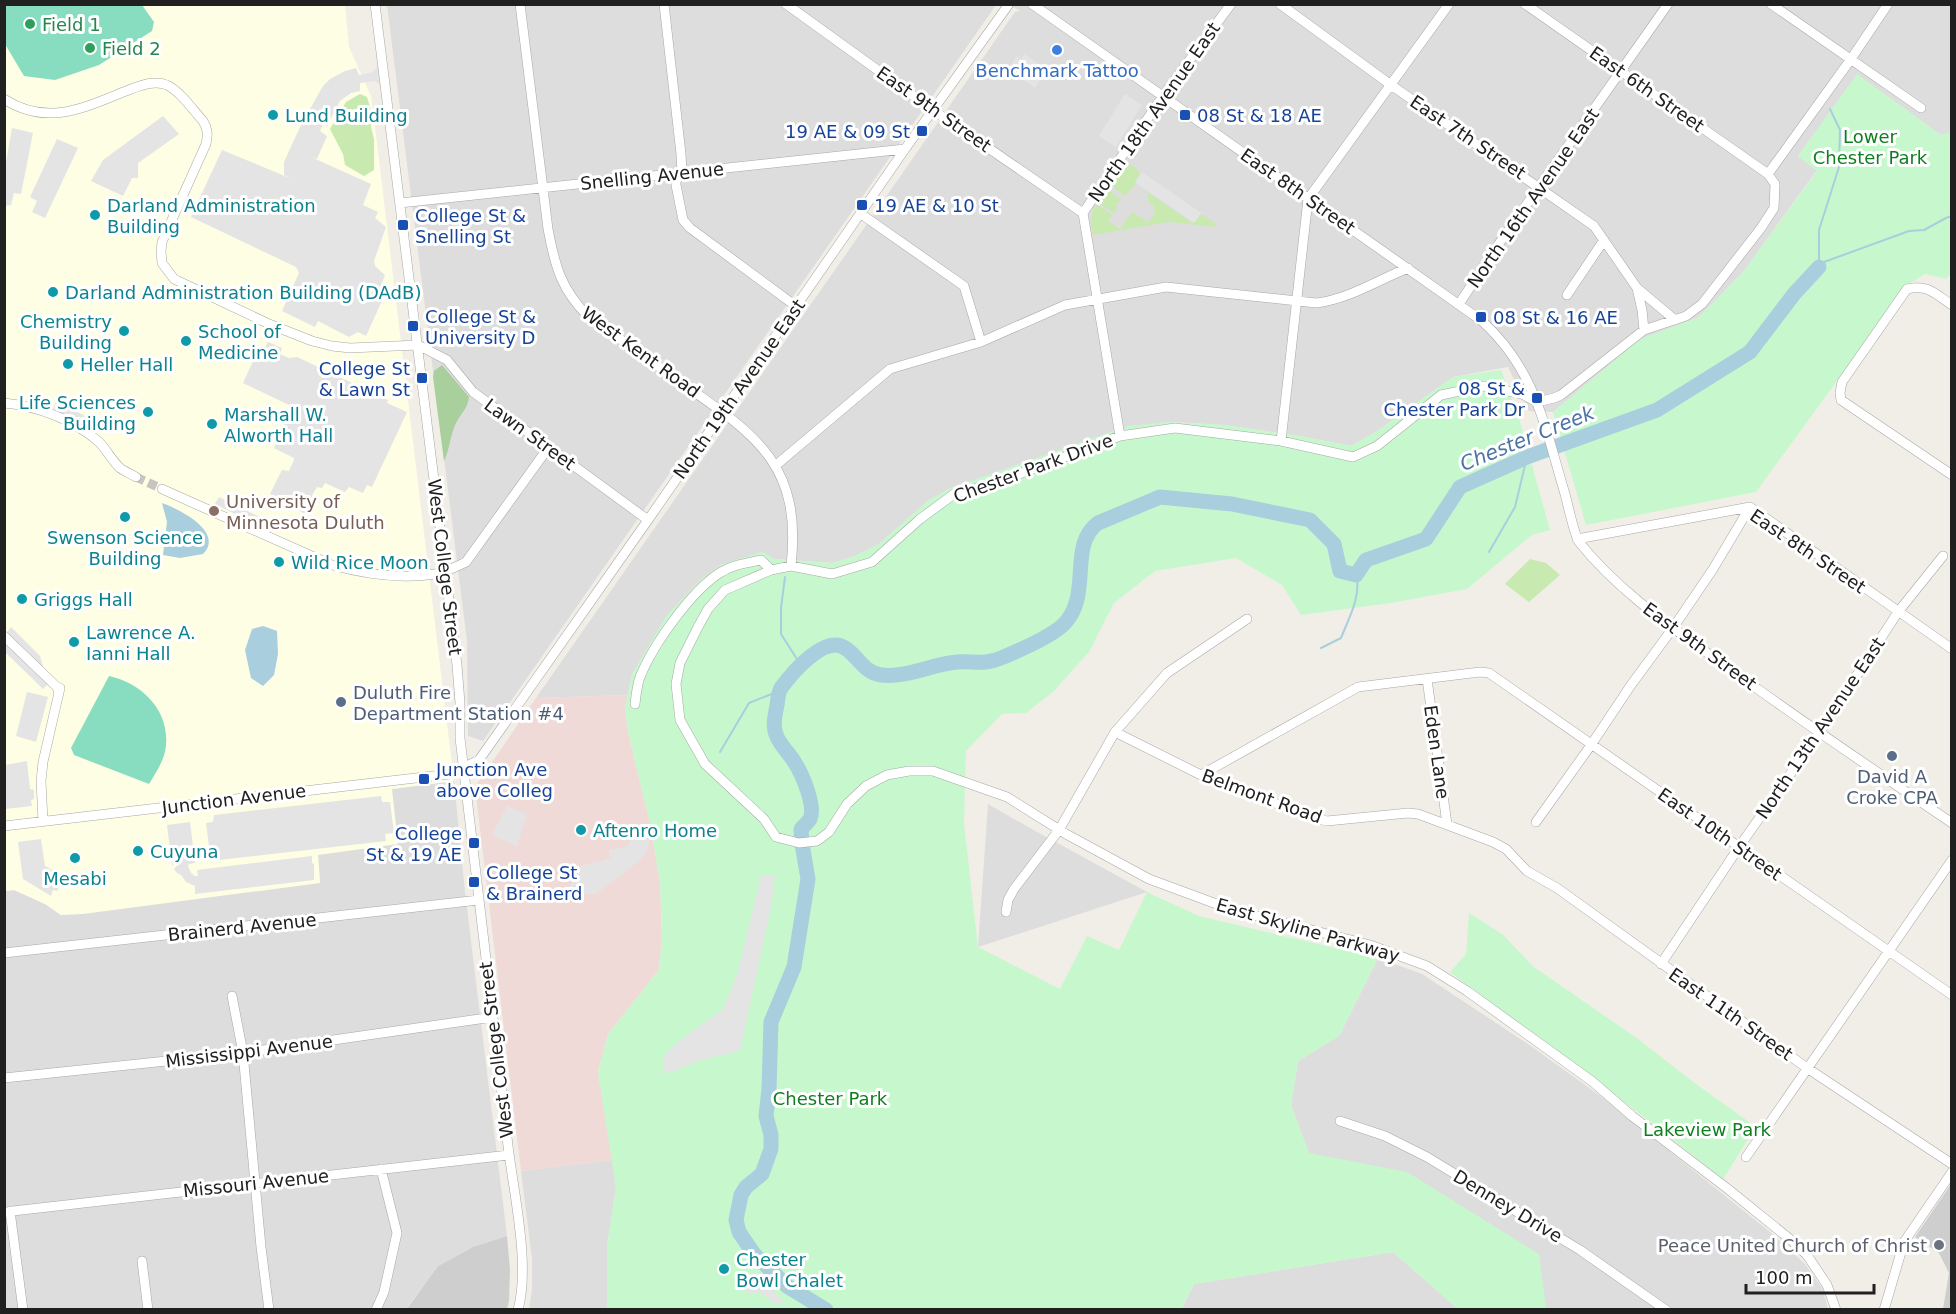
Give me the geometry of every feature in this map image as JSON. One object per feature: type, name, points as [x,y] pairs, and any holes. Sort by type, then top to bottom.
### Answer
[{"type":"street","name":"West College Street","points":[[375,4],[458,665],[463,768],[508,1155],[522,1252],[521,1299],[518,1310]]},
{"type":"street","name":"West Kent Road","points":[[520,4],[554,260],[563,283],[575,303],[589,317],[742,426],[761,444],[776,466],[783,482],[792,515],[791,566]]},
{"type":"street","points":[[664,4],[682,172],[676,181],[683,220],[699,236],[797,307]]},
{"type":"street","name":"North 19th Avenue East","points":[[463,768],[479,760],[905,149],[1009,4]]},
{"type":"street","name":"East 8th Street","points":[[1032,4],[1482,321],[1503,342],[1524,371],[1539,407]]},
{"type":"street","name":"North 18th Avenue East","points":[[1120,436],[1083,213],[1163,96],[1231,4]]},
{"type":"street","name":"East 7th Street","points":[[1280,4],[1391,85],[1594,226],[1637,288],[1675,320]]},
{"type":"street","points":[[1281,441],[1308,199],[1449,4]]},
{"type":"street","name":"East 6th Street","points":[[1526,4],[1768,174]]},
{"type":"street","name":"North 16th Avenue East","points":[[1459,304],[1668,4]]},
{"type":"street","points":[[1772,4],[1921,108]]},
{"type":"street","points":[[1539,407],[1561,395],[1644,330],[1675,320],[1694,311],[1702,304],[1774,208],[1775,184],[1768,174],[1888,4]]},
{"type":"street","name":"East 9th Street","points":[[786,5],[1083,213]]},
{"type":"street","points":[[4,99],[27,111],[57,114],[73,111],[143,84],[168,86],[178,93],[203,121],[208,137],[162,242],[160,251],[162,263],[174,279],[268,324],[312,341],[350,348],[418,345]]},
{"type":"street","name":"Snelling Avenue","points":[[400,203],[905,149]]},
{"type":"street","points":[[861,214],[964,286],[981,342]]},
{"type":"street","points":[[1567,295],[1604,240]]},
{"type":"street","points":[[776,466],[890,369],[981,342],[1065,305],[1166,286],[1316,303],[1331,301],[1408,268]]},
{"type":"street","name":"East 7th Street","points":[[1637,288],[1644,330]]},
{"type":"street","points":[[1952,305],[1928,288],[1907,289],[1842,382],[1840,393],[1841,400],[1952,475]]},
{"type":"street","name":"Lawn Street","points":[[418,345],[447,360],[473,392],[648,520]]},
{"type":"street","name":"Chester Park Drive","points":[[779,839],[764,819],[705,764],[680,720],[676,684],[680,663],[708,609],[725,590],[771,570],[791,566],[832,574],[872,562],[920,519],[954,494],[998,482],[1120,436],[1175,428],[1281,441],[1353,457],[1377,446],[1441,395],[1484,386],[1522,394],[1539,407]]},
{"type":"street","points":[[4,403],[38,410],[68,422],[96,440],[120,468],[136,477]]},
{"type":"street","name":"East 9th Street","points":[[1539,407],[1577,539],[1614,581],[1673,628],[1819,733],[1952,823]]},
{"type":"street","points":[[162,489],[332,565],[353,571],[404,575],[434,574],[466,562],[548,448]]},
{"type":"street","points":[[1536,822],[1630,685],[1673,628],[1713,569],[1750,507]]},
{"type":"street","name":"East 8th Street","points":[[1577,539],[1750,507],[1952,649]]},
{"type":"street","name":"North 13th Avenue East","points":[[1661,964],[1819,733],[1898,612],[1943,556]]},
{"type":"street","points":[[635,704],[639,678],[657,646],[696,594],[717,574],[740,564],[761,560],[771,570]]},
{"type":"street","points":[[1006,912],[1008,900],[1014,889],[1059,830],[1115,732],[1167,673],[1247,619]]},
{"type":"street","points":[[4,636],[60,691],[43,762],[41,782],[43,821]]},
{"type":"street","name":"East 10th Street","points":[[1428,679],[1480,672],[1489,673],[1952,995]]},
{"type":"street","points":[[1201,775],[1358,687],[1428,679]]},
{"type":"street","name":"Eden Lane","points":[[1428,679],[1447,824]]},
{"type":"street","name":"Belmont Road","points":[[1115,732],[1201,775],[1314,818],[1327,821],[1418,814],[1493,842],[1506,849],[1516,859]]},
{"type":"street","name":"Junction Avenue","points":[[4,826],[450,774],[463,768]]},
{"type":"street","name":"East Skyline Parkway","points":[[779,839],[799,843],[817,841],[829,832],[847,804],[866,786],[887,776],[909,771],[933,771],[1007,797],[1059,830],[1149,879],[1230,909],[1370,945],[1408,958],[1445,976],[1593,1082],[1632,1116],[1791,1240],[1807,1255],[1827,1285],[1836,1310]]},
{"type":"street","name":"East 11th Street","points":[[1516,859],[1527,871],[1557,888],[1807,1068],[1952,1164]]},
{"type":"street","points":[[1746,1157],[1952,860]]},
{"type":"street","name":"Brainerd Avenue","points":[[4,953],[479,900]]},
{"type":"street","points":[[232,996],[243,1053],[269,1310]]},
{"type":"street","name":"Mississippi Avenue","points":[[4,1078],[243,1053],[493,1017]]},
{"type":"street","name":"Denney Drive","points":[[1340,1121],[1385,1136],[1427,1157],[1580,1250],[1666,1310]]},
{"type":"street","name":"Missouri Avenue","points":[[7,1211],[508,1155]]},
{"type":"street","points":[[376,1310],[384,1292],[397,1233],[381,1169]]},
{"type":"street","points":[[1884,1310],[1904,1242],[1952,1172]]},
{"type":"street","points":[[7,1211],[23,1310]]},
{"type":"street","points":[[142,1261],[148,1310]]},
{"type":"shaded area","name":"University of Minnesota Duluth","points":[[5,5],[345,5],[349,47],[371,96],[454,781],[392,789],[398,844],[318,855],[320,883],[61,915],[45,904],[14,890],[5,891]]},
{"type":"shaded area","points":[[387,5],[996,5],[483,741],[468,736],[467,641]]},
{"type":"shaded area","points":[[1010,5],[1951,5],[1951,132],[1941,136],[1857,75],[1798,156],[1817,170],[1744,271],[1699,317],[1640,340],[1553,412],[1529,411],[1508,367],[1453,377],[1376,432],[1351,446],[1225,425],[1169,422],[951,488],[929,500],[879,544],[853,557],[832,563],[774,559],[762,552],[632,674],[628,695],[536,698],[1015,12],[1020,11]]},
{"type":"shaded area","points":[[1024,54],[1047,70],[1035,88],[1009,70],[1016,56],[1021,59]]},
{"type":"shaded area","points":[[378,66],[380,85],[375,81],[360,83],[360,91],[351,93],[340,101],[327,126],[323,124],[320,131],[327,136],[317,159],[311,157],[371,184],[363,205],[378,212],[375,218],[386,227],[374,261],[375,266],[385,275],[380,288],[386,292],[366,336],[358,332],[349,337],[318,321],[315,327],[282,311],[299,273],[296,267],[191,217],[222,150],[292,179],[284,175],[284,162],[323,86],[330,79],[345,71],[356,68],[359,75],[373,72]]},
{"type":"shaded area","points":[[1125,94],[1142,105],[1116,147],[1099,136]]},
{"type":"shaded area","points":[[163,116],[179,134],[138,163],[138,178],[132,178],[123,196],[91,181],[103,160]]},
{"type":"shaded area","points":[[12,128],[33,133],[21,194],[14,193],[11,205],[5,206],[5,168]]},
{"type":"shaded area","points":[[57,139],[78,148],[45,218],[32,212],[37,201],[30,197]]},
{"type":"shaded area","points":[[1142,172],[1201,213],[1194,223],[1135,182]]},
{"type":"shaded area","points":[[268,342],[282,348],[280,354],[289,358],[297,357],[388,400],[387,403],[407,412],[372,487],[367,485],[363,493],[349,487],[345,492],[325,483],[322,488],[317,487],[312,495],[317,499],[307,515],[270,494],[282,470],[289,471],[294,460],[274,448],[291,408],[243,383],[254,359],[260,357]]},
{"type":"shaded area","points":[[56,401],[85,416],[80,424],[53,409]]},
{"type":"shaded area","points":[[219,497],[274,524],[270,532],[215,504]]},
{"type":"shaded area","points":[[11,627],[40,656],[48,684],[43,689],[5,652],[4,636]]},
{"type":"shaded area","points":[[27,692],[48,697],[36,742],[16,736]]},
{"type":"shaded area","points":[[628,695],[625,708],[628,732],[650,823],[660,882],[662,938],[659,970],[608,1034],[598,1072],[613,1160],[521,1171],[475,787],[536,698]]},
{"type":"shaded area","points":[[27,761],[30,789],[34,790],[32,806],[5,809],[5,765]]},
{"type":"shaded area","points":[[454,781],[465,892],[507,1236],[473,1247],[438,1266],[406,1309],[5,1310],[5,891],[14,890],[45,904],[61,915],[320,882],[318,855],[392,789]]},
{"type":"shaded area","points":[[381,796],[382,802],[390,802],[394,833],[385,834],[386,841],[219,860],[219,854],[210,854],[206,823],[213,822],[214,815]]},
{"type":"shaded area","points":[[988,804],[1030,828],[1147,892],[978,947]]},
{"type":"shaded area","points":[[507,806],[527,814],[517,847],[492,835]]},
{"type":"shaded area","points":[[190,822],[195,863],[188,866],[195,876],[198,876],[197,870],[312,856],[314,880],[195,894],[195,886],[186,882],[177,873],[174,869],[178,865],[172,865],[167,825]]},
{"type":"shaded area","points":[[631,824],[649,825],[649,844],[643,858],[596,894],[574,894],[568,889],[578,872],[577,867],[610,858],[609,850],[628,846]]},
{"type":"shaded area","points":[[41,839],[45,866],[61,875],[59,880],[62,883],[57,891],[53,890],[51,896],[23,879],[18,842]]},
{"type":"shaded area","points":[[775,875],[771,907],[740,1051],[701,1060],[663,1073],[664,1057],[670,1049],[723,1009],[737,975],[761,876]]},
{"type":"shaded area","points":[[1378,958],[1422,974],[1528,1044],[1606,1100],[1770,1232],[1805,1264],[1822,1288],[1828,1309],[1546,1309],[1309,1154],[1291,1105],[1298,1061],[1339,1036]]},
{"type":"shaded area","points":[[613,1160],[616,1188],[607,1246],[607,1309],[529,1309],[532,1290],[532,1259],[521,1171]]},
{"type":"shaded area","name":"Peace United Church of Christ","points":[[1951,1184],[1951,1309],[1943,1309],[1949,1273],[1939,1253],[1915,1237]]},
{"type":"shaded area","points":[[507,1236],[510,1270],[507,1309],[406,1310],[438,1266],[473,1247]]},
{"type":"shaded area","points":[[1393,1252],[1458,1309],[1181,1310],[1194,1284]]},
{"type":"shaded area","points":[[755,1272],[786,1304],[775,1303],[758,1292],[750,1294],[734,1283]]},
{"type":"green space","name":"Field 2","points":[[5,4],[142,5],[154,22],[152,31],[99,65],[55,80],[24,76],[5,44]]},
{"type":"green space","name":"Lower Chester Park","points":[[1857,74],[1941,135],[1951,132],[1951,273],[1946,279],[1925,274],[1907,285],[1756,492],[1586,525],[1553,412],[1640,339],[1699,317],[1744,271],[1817,171],[1798,156]]},
{"type":"green space","points":[[360,94],[367,97],[372,114],[371,127],[374,139],[374,170],[364,176],[345,165],[343,154],[330,129],[346,102]]},
{"type":"green space","points":[[1127,162],[1140,174],[1136,184],[1125,196],[1110,185]]},
{"type":"green space","points":[[1107,189],[1122,200],[1116,205],[1118,207],[1114,213],[1098,202]]},
{"type":"green space","points":[[1149,193],[1191,222],[1194,223],[1200,215],[1203,215],[1217,227],[1168,222],[1093,235],[1091,222],[1097,204],[1112,215],[1108,221],[1120,229],[1132,212],[1148,222],[1155,212],[1153,210],[1155,207],[1148,202],[1149,199],[1146,197]]},
{"type":"green space","points":[[442,365],[469,397],[454,428],[444,461],[433,377],[434,371]]},
{"type":"green space","name":"Chester Park","points":[[1501,370],[1518,414],[1550,530],[1532,535],[1467,589],[1391,603],[1301,615],[1282,585],[1236,558],[1155,571],[1114,603],[1089,652],[1053,692],[1026,713],[1002,714],[966,751],[964,823],[978,947],[1060,989],[1087,936],[1119,950],[1147,892],[1199,916],[1378,958],[1339,1036],[1298,1061],[1291,1105],[1309,1153],[1407,1172],[1539,1254],[1546,1309],[1458,1309],[1393,1252],[1194,1284],[1181,1309],[607,1309],[607,1246],[616,1188],[598,1072],[608,1034],[659,970],[662,938],[660,882],[650,823],[628,732],[625,708],[632,674],[667,615],[701,579],[722,564],[762,552],[774,559],[832,563],[853,557],[879,544],[929,500],[951,488],[1128,426],[1169,422],[1225,425],[1351,446],[1376,432],[1453,377]]},
{"type":"green space","points":[[1530,559],[1546,563],[1560,575],[1529,602],[1505,584]]},
{"type":"green space","points":[[109,676],[121,679],[142,691],[158,709],[163,720],[166,732],[164,756],[149,784],[74,755],[71,748]]},
{"type":"green space","name":"Lakeview Park","points":[[1469,913],[1502,934],[1534,967],[1638,1039],[1756,1127],[1723,1179],[1596,1080],[1450,972],[1466,954]]},
{"type":"water","points":[[162,503],[179,510],[197,522],[204,530],[208,538],[208,546],[203,554],[180,558],[163,555],[167,522]]},
{"type":"water","points":[[263,626],[277,631],[278,654],[274,675],[263,686],[251,678],[245,650],[252,629]]},
{"type":"waterway","points":[[1819,267],[1819,230],[1839,167],[1840,130],[1830,109]]},
{"type":"waterway","name":"Chester Creek","points":[[1819,267],[1824,262],[1909,231],[1924,230],[1952,216]]},
{"type":"waterway","name":"Chester Creek","points":[[826,1310],[787,1286],[754,1254],[739,1232],[736,1220],[741,1195],[746,1187],[762,1174],[771,1149],[771,1135],[766,1116],[771,1022],[794,967],[808,879],[801,829],[810,819],[810,798],[798,768],[775,733],[774,725],[780,690],[801,665],[819,651],[828,646],[837,645],[850,651],[875,674],[901,675],[948,663],[990,661],[1026,647],[1060,628],[1073,611],[1077,598],[1081,557],[1089,532],[1098,523],[1160,497],[1232,504],[1310,520],[1334,544],[1340,571],[1356,575],[1366,560],[1426,539],[1460,487],[1527,457],[1657,410],[1750,352],[1794,294],[1819,267]]},
{"type":"waterway","points":[[1489,552],[1515,507],[1527,457]]},
{"type":"waterway","points":[[1321,648],[1341,638],[1356,599],[1356,575]]},
{"type":"waterway","points":[[785,577],[781,608],[781,634],[800,664]]},
{"type":"waterway","points":[[720,752],[749,703],[779,691]]},
{"type":"tunnel","points":[[136,477],[162,489]]},
{"type":"place","name":"Field 1","points":[[30,24]]},
{"type":"place","name":"Field 2","points":[[90,48]]},
{"type":"place","name":"Benchmark Tattoo","points":[[1057,50]]},
{"type":"place","name":"Lund Building","points":[[273,115]]},
{"type":"place","name":"08 St & 18 AE","points":[[1185,115]]},
{"type":"place","name":"19 AE & 09 St","points":[[922,131]]},
{"type":"place","name":"19 AE & 10 St","points":[[862,205]]},
{"type":"place","name":"Darland Administration Building","points":[[95,215]]},
{"type":"place","name":"College St & Snelling St","points":[[403,225]]},
{"type":"place","name":"Darland Administration Building (DAdB)","points":[[53,292]]},
{"type":"place","name":"08 St & 16 AE","points":[[1481,317]]},
{"type":"place","name":"College St & University D","points":[[413,326]]},
{"type":"place","name":"Chemistry Building","points":[[124,331]]},
{"type":"place","name":"School of Medicine","points":[[186,341]]},
{"type":"place","name":"Heller Hall","points":[[68,364]]},
{"type":"place","name":"College St & Lawn St","points":[[422,378]]},
{"type":"place","name":"08 St & Chester Park Dr","points":[[1537,398]]},
{"type":"place","name":"Life Sciences Building","points":[[148,412]]},
{"type":"place","name":"Marshall W. Alworth Hall","points":[[212,424]]},
{"type":"place","name":"University of Minnesota Duluth","points":[[214,511]]},
{"type":"place","name":"Swenson Science Building","points":[[125,517]]},
{"type":"place","name":"Wild Rice Moon","points":[[279,562]]},
{"type":"place","name":"Griggs Hall","points":[[22,599]]},
{"type":"place","name":"Lawrence A. Ianni Hall","points":[[74,642]]},
{"type":"place","name":"Duluth Fire Department Station #4","points":[[341,702]]},
{"type":"place","name":"David A Croke CPA","points":[[1892,756]]},
{"type":"place","name":"Junction Ave above Colleg","points":[[424,779]]},
{"type":"place","name":"Aftenro Home","points":[[581,830]]},
{"type":"place","name":"College St & 19 AE","points":[[474,843]]},
{"type":"place","name":"Cuyuna","points":[[138,851]]},
{"type":"place","name":"Mesabi","points":[[75,858]]},
{"type":"place","name":"College St & Brainerd","points":[[474,882]]},
{"type":"place","name":"Peace United Church of Christ","points":[[1939,1245]]},
{"type":"place","name":"Chester Bowl Chalet","points":[[724,1269]]}]
